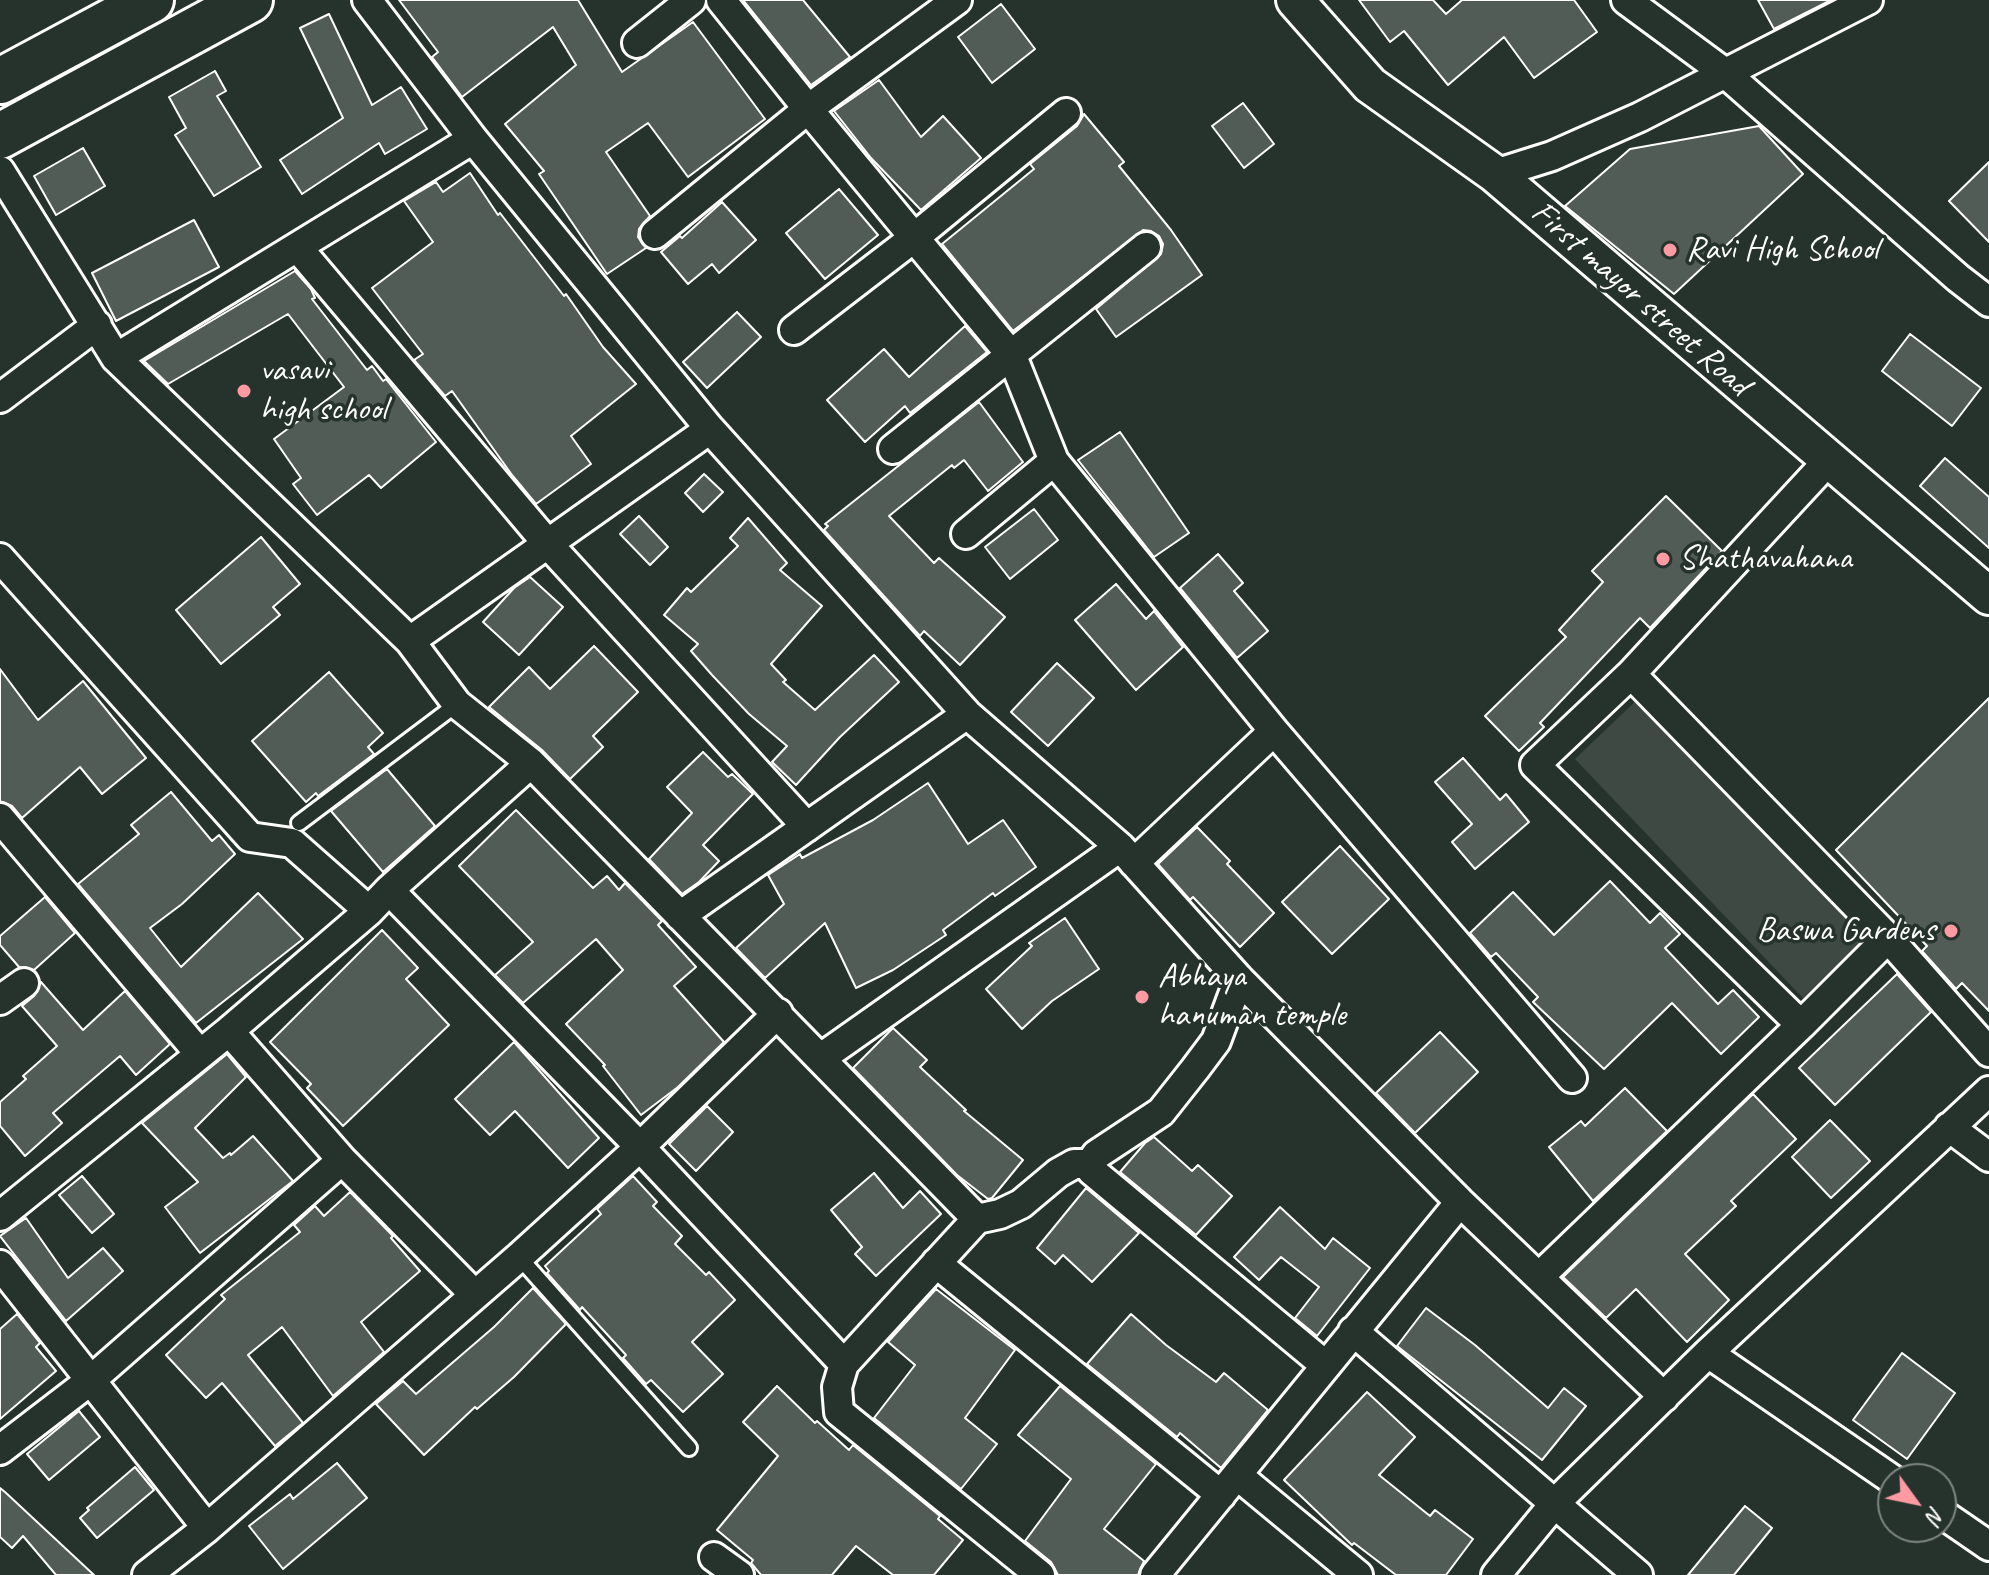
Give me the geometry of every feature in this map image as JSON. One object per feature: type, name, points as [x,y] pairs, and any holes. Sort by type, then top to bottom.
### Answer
[{"type":"main road","points":[[0,81],[151,0]]},
{"type":"main road","points":[[0,136],[250,0]]},
{"type":"street","points":[[367,0],[473,139],[710,429],[967,714],[1127,855],[1239,979],[1460,1202],[1664,1397]]},
{"type":"street","points":[[637,43],[691,0]]},
{"type":"street","points":[[721,0],[1012,356],[1054,461],[1274,731],[1572,1078]]},
{"type":"street","points":[[655,234],[808,109],[957,0]]},
{"type":"street","name":"First mayor street Road","points":[[1295,0],[1370,85],[1495,174],[1989,596]]},
{"type":"street","points":[[1626,0],[1725,73],[1989,302]]},
{"type":"street","points":[[1495,174],[1552,156],[1628,123],[1868,0]]},
{"type":"street","points":[[794,330],[915,237],[1066,113]]},
{"type":"street","points":[[116,358],[473,139]]},
{"type":"street","points":[[0,171],[116,358],[410,641],[457,704],[531,763],[977,1219]]},
{"type":"street","points":[[893,449],[1146,247]]},
{"type":"street","points":[[298,248],[547,543],[807,827]]},
{"type":"street","points":[[0,398],[97,325]]},
{"type":"street","points":[[410,641],[710,429]]},
{"type":"street","points":[[1801,1025],[1535,765],[1631,674],[1829,460]]},
{"type":"street","points":[[966,534],[1054,461]]},
{"type":"street","points":[[0,558],[250,837],[292,843],[369,911]]},
{"type":"street","points":[[1631,674],[1888,938],[1989,1052]]},
{"type":"street","points":[[680,916],[967,714]]},
{"type":"street","points":[[821,1058],[1127,855],[1274,731]]},
{"type":"street","points":[[0,1216],[229,1031],[369,911],[531,763]]},
{"type":"street","points":[[0,818],[200,1054]]},
{"type":"street","points":[[389,890],[640,1147],[844,1364]]},
{"type":"street","points":[[1539,1277],[1888,938]]},
{"type":"street","points":[[1239,979],[1216,1041],[1161,1112],[1096,1155],[1091,1164],[1092,1171],[1325,1365]]},
{"type":"street","points":[[0,1000],[24,983]]},
{"type":"street","points":[[147,1575],[207,1528],[519,1257],[640,1147],[778,1013]]},
{"type":"street","points":[[229,1031],[342,1160],[475,1295]]},
{"type":"street","points":[[1496,1575],[1555,1503],[1708,1353],[1989,1091]]},
{"type":"street","points":[[1949,1127],[1989,1157]]},
{"type":"street","points":[[0,1450],[91,1380],[342,1160]]},
{"type":"street","points":[[1040,1575],[839,1412],[837,1387],[844,1364],[977,1219],[1000,1214],[1021,1204],[1058,1173],[1074,1164],[1091,1164]]},
{"type":"street","points":[[1155,1575],[1460,1202]]},
{"type":"street","points":[[936,1263],[1229,1485],[1358,1575]]},
{"type":"street","points":[[0,1265],[207,1528]]},
{"type":"street","points":[[1353,1331],[1638,1575]]},
{"type":"street","points":[[1708,1353],[1877,1469]]},
{"type":"street","points":[[1957,1524],[1989,1546]]},
{"type":"street","points":[[714,1557],[739,1575]]},
{"type":"lane","points":[[299,823],[457,704]]},
{"type":"lane","points":[[519,1257],[689,1448]]},
{"type":"shaded area","points":[[1640,697],[1867,936],[1803,998],[1575,759]]},
{"type":"building","points":[[399,0],[578,0],[622,72],[693,22],[765,119],[688,177],[648,123],[606,152],[650,216],[639,229],[638,237],[646,248],[607,274],[539,174],[544,171],[505,124],[576,65],[553,27],[462,97],[432,57],[438,52]]},
{"type":"building","points":[[743,0],[803,0],[850,57],[811,85]]},
{"type":"building","points":[[1359,0],[1433,0],[1446,14],[1462,0],[1574,0],[1597,32],[1534,78],[1504,37],[1448,85],[1404,31],[1390,42]]},
{"type":"building","points":[[1758,0],[1831,0],[1774,29]]},
{"type":"building","points":[[1001,4],[1035,49],[992,83],[958,37]]},
{"type":"building","points":[[329,14],[372,105],[401,87],[427,129],[385,154],[379,143],[302,194],[280,160],[343,118],[300,28]]},
{"type":"building","points":[[215,71],[226,91],[217,96],[261,167],[214,196],[175,135],[186,128],[169,97]]},
{"type":"building","points":[[879,80],[921,137],[943,116],[981,158],[921,210],[871,158],[834,111]]},
{"type":"building","points":[[1243,103],[1274,144],[1244,168],[1212,126]]},
{"type":"building","points":[[1084,114],[1124,162],[1119,166],[1171,230],[1202,275],[1116,337],[1096,309],[1161,254],[1163,244],[1159,236],[1143,230],[1013,331],[942,244],[1034,169],[1030,164],[1077,126]]},
{"type":"building","name":"Ravi High School","points":[[1759,126],[1803,174],[1674,294],[1565,206],[1630,149]]},
{"type":"building","points":[[83,148],[105,186],[56,215],[34,176]]},
{"type":"building","points":[[1989,162],[1989,242],[1949,201]]},
{"type":"building","points":[[470,173],[498,215],[500,213],[564,296],[566,294],[603,347],[636,384],[571,436],[591,464],[536,504],[452,391],[445,396],[414,360],[423,354],[372,288],[433,242],[404,201],[436,182],[443,192]]},
{"type":"building","points":[[839,189],[878,235],[825,279],[786,233]]},
{"type":"building","points":[[722,202],[756,240],[719,273],[712,264],[688,284],[661,252],[680,236],[682,238]]},
{"type":"building","points":[[194,220],[219,267],[116,321],[92,273]]},
{"type":"building","points":[[295,271],[311,289],[315,298],[312,299],[367,370],[372,366],[383,381],[386,379],[436,442],[381,488],[369,475],[317,515],[293,484],[301,478],[274,439],[344,387],[288,314],[168,384],[144,361]]},
{"type":"building","points":[[737,312],[761,337],[707,388],[683,362]]},
{"type":"building","points":[[965,326],[987,352],[910,413],[905,406],[865,442],[827,400],[884,349],[909,377]]},
{"type":"building","points":[[1910,334],[1981,388],[1952,426],[1882,371]]},
{"type":"building","points":[[979,402],[1023,462],[988,491],[964,460],[954,468],[952,465],[889,516],[934,563],[939,558],[1005,617],[960,665],[924,631],[920,636],[824,530],[828,526],[825,524]]},
{"type":"building","points":[[1120,432],[1189,533],[1154,557],[1078,460]]},
{"type":"building","points":[[1945,458],[1989,497],[1989,548],[1920,486]]},
{"type":"building","points":[[704,474],[723,492],[703,512],[685,493]]},
{"type":"building","points":[[1666,496],[1722,551],[1650,628],[1640,618],[1540,723],[1544,727],[1519,751],[1485,716],[1566,637],[1559,630],[1603,582],[1592,571]]},
{"type":"building","points":[[1034,509],[1058,540],[1010,579],[985,547]]},
{"type":"building","points":[[639,516],[668,547],[650,565],[620,534]]},
{"type":"building","points":[[748,518],[787,563],[780,570],[822,606],[771,664],[786,680],[783,682],[815,710],[874,655],[899,682],[840,737],[796,785],[772,762],[787,746],[749,714],[712,675],[691,651],[698,644],[664,615],[687,588],[691,592],[738,546],[730,538]]},
{"type":"building","points":[[261,537],[300,584],[273,607],[280,615],[221,664],[176,610]]},
{"type":"building","points":[[1218,554],[1243,583],[1234,591],[1268,631],[1237,658],[1180,588]]},
{"type":"building","points":[[530,577],[563,607],[519,655],[483,622],[514,588]]},
{"type":"building","points":[[1116,584],[1146,619],[1154,611],[1183,647],[1136,690],[1075,620]]},
{"type":"building","points":[[594,646],[638,692],[593,736],[603,747],[570,779],[542,750],[489,707],[529,667],[550,689]]},
{"type":"building","points":[[1057,663],[1094,698],[1048,746],[1011,712]]},
{"type":"building","points":[[0,669],[38,720],[83,681],[146,758],[102,794],[80,767],[22,818],[12,806],[0,801]]},
{"type":"building","points":[[329,672],[383,733],[368,747],[374,754],[306,802],[252,741]]},
{"type":"building","name":"Baswa Gardens","points":[[1989,698],[1989,1011],[1962,983],[1956,989],[1922,951],[1927,946],[1836,850]]},
{"type":"building","points":[[703,752],[728,777],[732,774],[753,794],[703,845],[719,861],[682,894],[649,859],[692,813],[667,787]]},
{"type":"building","points":[[1463,758],[1500,800],[1506,794],[1529,822],[1475,869],[1452,842],[1472,824],[1435,782]]},
{"type":"building","points":[[387,769],[435,826],[383,872],[331,811]]},
{"type":"building","points":[[928,783],[968,844],[1003,820],[1036,867],[995,896],[993,893],[943,930],[946,935],[893,970],[856,988],[825,923],[765,978],[736,948],[784,904],[768,875],[800,854],[802,858],[873,820]]},
{"type":"building","points":[[171,792],[212,841],[219,835],[235,854],[182,904],[150,928],[181,967],[258,893],[303,939],[196,1023],[78,884],[139,834],[131,825]]},
{"type":"building","points":[[516,810],[593,888],[607,876],[619,890],[625,883],[662,921],[658,925],[696,967],[674,986],[724,1042],[678,1087],[641,1115],[605,1065],[566,1024],[623,970],[596,939],[523,1003],[495,975],[533,942],[459,866]]},
{"type":"building","points":[[1197,827],[1274,913],[1240,947],[1193,897],[1190,900],[1158,864]]},
{"type":"building","points":[[1340,846],[1389,899],[1332,954],[1282,902]]},
{"type":"building","points":[[1610,881],[1650,923],[1660,913],[1680,934],[1665,948],[1718,1004],[1733,990],[1759,1017],[1721,1054],[1672,1003],[1604,1069],[1533,1002],[1538,997],[1496,953],[1491,957],[1470,933],[1513,892],[1554,935]]},
{"type":"building","points":[[45,897],[75,933],[34,970],[19,967],[0,945],[0,936]]},
{"type":"building","points":[[1065,918],[1099,969],[1052,1001],[1022,1029],[986,989],[1032,946],[1029,943]]},
{"type":"building","points":[[382,930],[418,968],[406,979],[449,1025],[343,1126],[307,1088],[311,1084],[270,1042]]},
{"type":"building","points":[[1897,974],[1931,1012],[1835,1105],[1799,1068]]},
{"type":"building","points":[[41,982],[83,1030],[125,991],[170,1044],[136,1075],[120,1056],[53,1113],[62,1123],[25,1156],[0,1126],[0,1102],[26,1079],[23,1076],[57,1046],[22,1006],[34,996]]},
{"type":"building","points":[[893,1028],[927,1060],[920,1067],[964,1111],[1023,1160],[992,1198],[988,1199],[957,1175],[853,1068]]},
{"type":"building","points":[[1440,1032],[1478,1072],[1415,1133],[1376,1093]]},
{"type":"building","points":[[514,1042],[599,1138],[568,1168],[515,1111],[490,1135],[455,1099]]},
{"type":"building","points":[[227,1054],[246,1077],[195,1128],[223,1158],[253,1136],[293,1181],[200,1253],[165,1207],[198,1182],[142,1123]]},
{"type":"building","points":[[1625,1088],[1667,1131],[1593,1201],[1549,1147],[1581,1121],[1585,1126]]},
{"type":"building","points":[[1753,1094],[1796,1139],[1731,1201],[1736,1206],[1685,1254],[1729,1300],[1687,1342],[1636,1289],[1606,1318],[1563,1277]]},
{"type":"building","points":[[707,1106],[733,1132],[696,1171],[669,1144]]},
{"type":"building","points":[[1830,1120],[1870,1161],[1831,1198],[1792,1157]]},
{"type":"building","points":[[1154,1137],[1192,1171],[1198,1165],[1232,1196],[1196,1235],[1120,1172]]},
{"type":"building","points":[[874,1173],[903,1208],[920,1191],[941,1214],[876,1276],[855,1254],[862,1247],[831,1210]]},
{"type":"building","points":[[82,1176],[114,1214],[92,1233],[59,1195]]},
{"type":"building","points":[[633,1176],[657,1202],[653,1206],[682,1236],[675,1244],[706,1275],[709,1272],[735,1300],[692,1342],[723,1374],[683,1412],[651,1380],[646,1384],[623,1358],[626,1355],[582,1307],[580,1310],[547,1273],[549,1271],[545,1266],[601,1214],[597,1209]]},
{"type":"building","points":[[1086,1188],[1139,1233],[1092,1282],[1063,1255],[1055,1264],[1037,1248]]},
{"type":"building","points":[[350,1192],[393,1236],[391,1238],[420,1271],[361,1322],[384,1352],[333,1396],[282,1327],[248,1355],[303,1423],[275,1446],[222,1383],[206,1398],[166,1355],[225,1299],[221,1295],[300,1232],[294,1225],[315,1206],[324,1216]]},
{"type":"building","points":[[1280,1207],[1325,1249],[1333,1238],[1370,1268],[1317,1336],[1295,1318],[1319,1287],[1281,1257],[1259,1280],[1234,1257]]},
{"type":"building","points":[[26,1218],[68,1278],[103,1248],[123,1271],[66,1321],[0,1236]]},
{"type":"building","points":[[533,1288],[566,1324],[514,1377],[477,1409],[475,1407],[424,1455],[376,1404],[403,1381],[416,1394],[494,1327]]},
{"type":"building","points":[[936,1289],[1015,1350],[965,1418],[997,1444],[961,1489],[874,1418],[915,1365],[888,1342]]},
{"type":"building","points":[[1426,1308],[1475,1345],[1548,1408],[1564,1388],[1586,1406],[1542,1460],[1397,1346]]},
{"type":"building","points":[[17,1314],[40,1343],[36,1347],[56,1371],[0,1419],[0,1329]]},
{"type":"building","points":[[1131,1314],[1216,1382],[1224,1373],[1268,1410],[1221,1468],[1180,1433],[1177,1437],[1087,1364]]},
{"type":"building","points":[[1902,1353],[1955,1393],[1907,1459],[1853,1420]]},
{"type":"building","points":[[777,1386],[815,1423],[817,1421],[849,1450],[853,1445],[940,1516],[938,1519],[963,1540],[934,1575],[893,1575],[856,1546],[832,1575],[761,1575],[751,1563],[753,1560],[717,1530],[778,1456],[743,1422]]},
{"type":"building","points":[[1060,1386],[1156,1464],[1104,1529],[1144,1561],[1138,1575],[1058,1575],[1051,1562],[1025,1541],[1071,1479],[1018,1435]]},
{"type":"building","points":[[1367,1392],[1415,1437],[1379,1475],[1430,1516],[1435,1510],[1473,1539],[1446,1575],[1396,1575],[1354,1543],[1352,1545],[1284,1480]]},
{"type":"building","points":[[79,1411],[100,1437],[49,1480],[27,1454]]},
{"type":"building","points":[[337,1463],[367,1498],[283,1569],[249,1526],[290,1494],[293,1499]]},
{"type":"building","points":[[135,1467],[154,1490],[97,1538],[80,1518],[89,1510],[87,1508]]},
{"type":"building","points":[[0,1488],[94,1575],[56,1575],[23,1536],[12,1548],[0,1537]]},
{"type":"building","points":[[1745,1506],[1772,1528],[1734,1575],[1688,1575]]},
{"type":"place","name":"Ravi High School","points":[[1670,250]]},
{"type":"place","name":"vasavi high school","points":[[244,391]]},
{"type":"place","name":"Shathavahana","points":[[1663,559]]},
{"type":"place","name":"Baswa Gardens","points":[[1951,931]]},
{"type":"place","name":"Abhaya hanuman temple","points":[[1142,997]]}]
